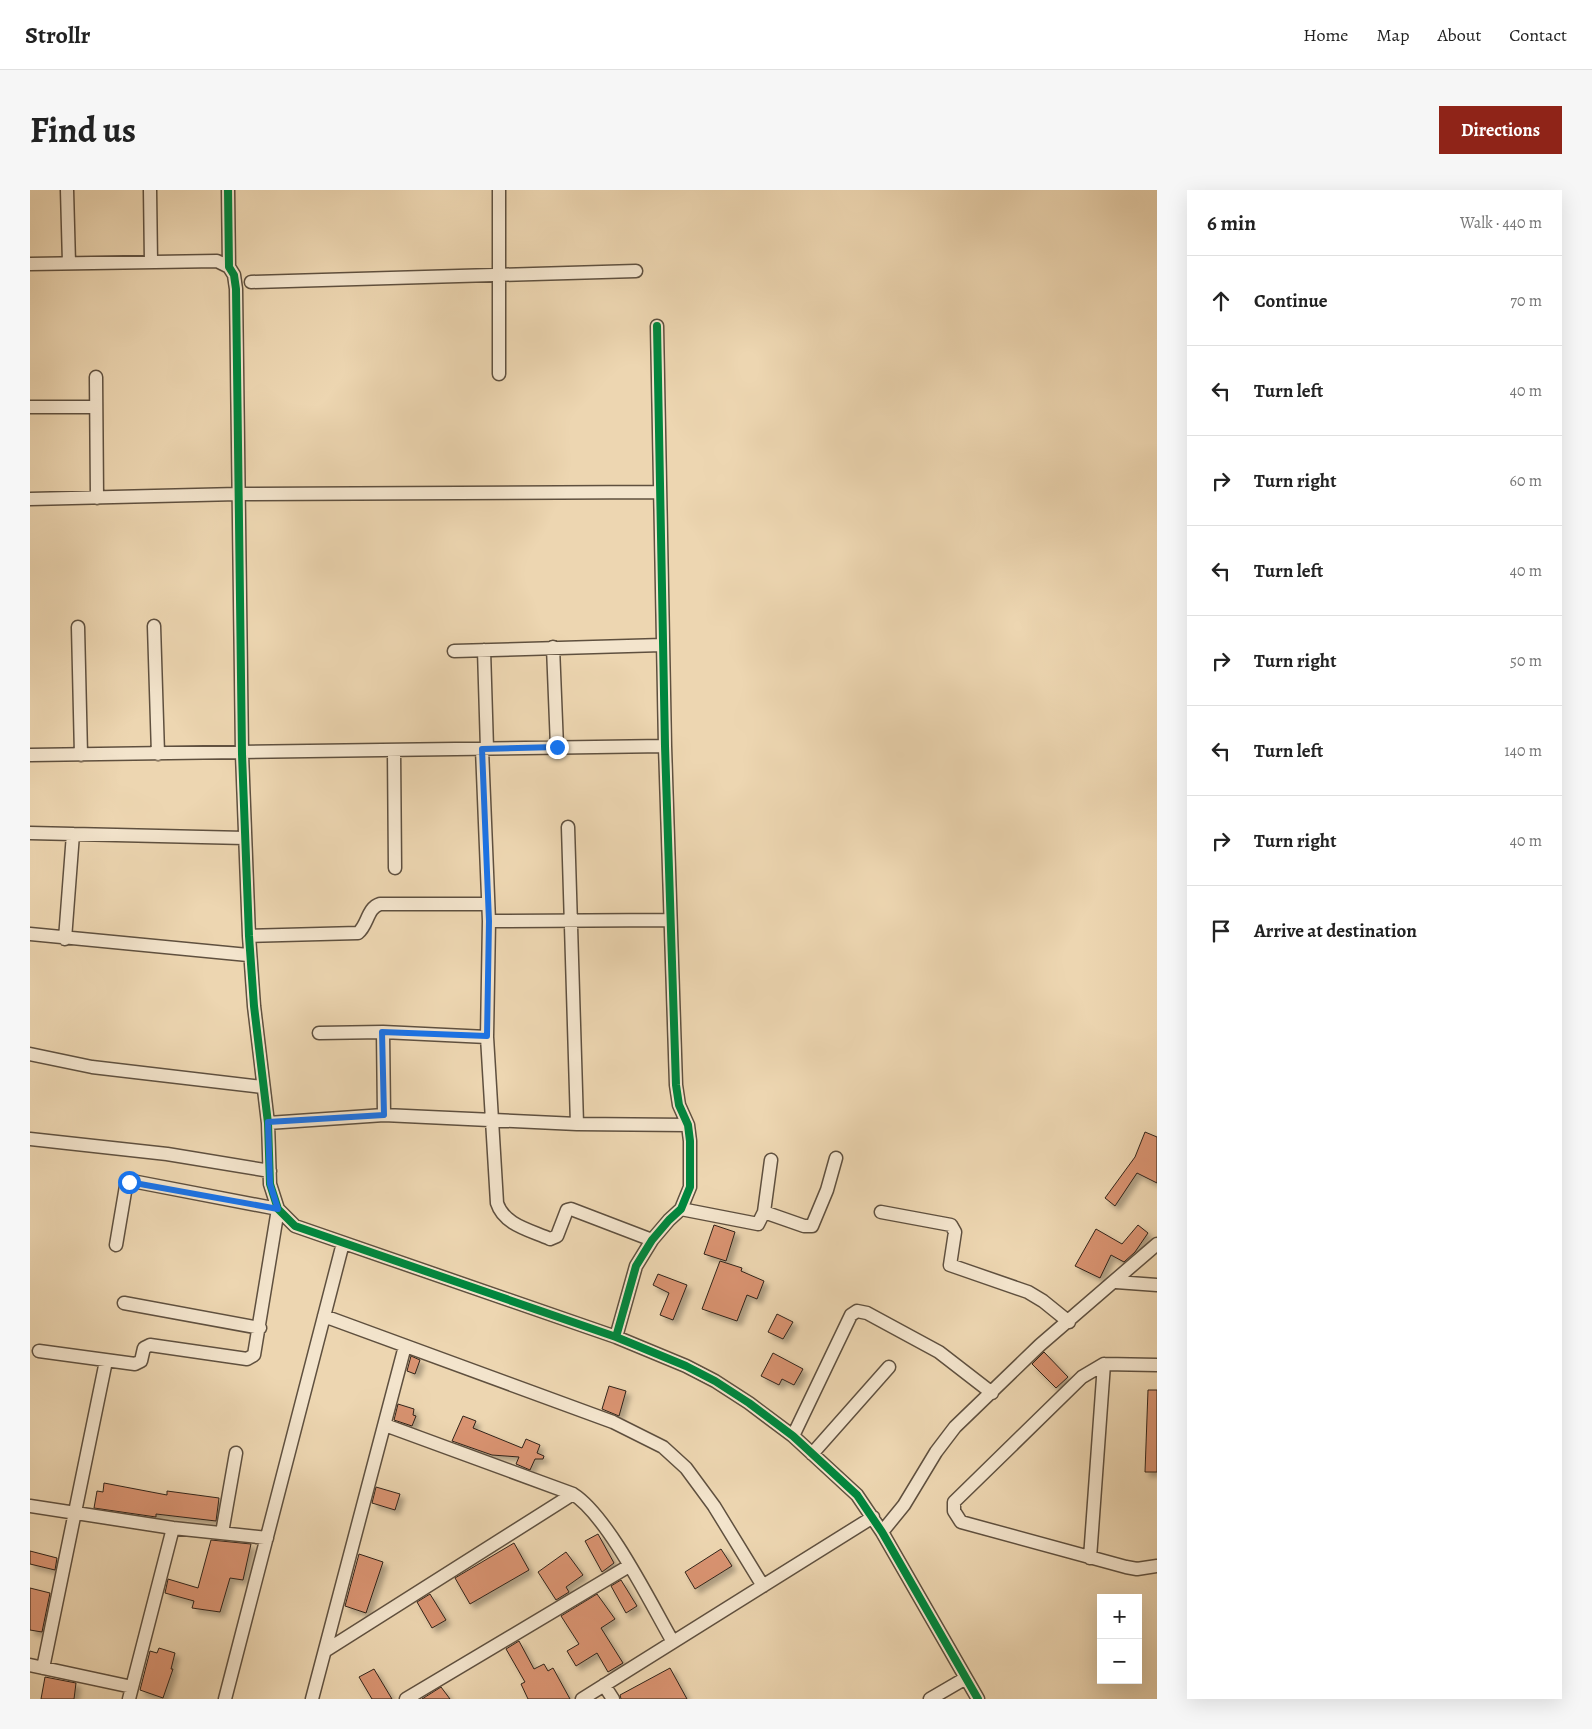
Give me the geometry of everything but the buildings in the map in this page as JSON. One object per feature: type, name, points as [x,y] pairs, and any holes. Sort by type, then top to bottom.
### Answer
[{"type":"street","points":[[67,190],[69,263]]},
{"type":"street","points":[[150,190],[151,262]]},
{"type":"street","points":[[39,1351],[139,1364],[144,1348],[150,1345],[252,1358],[260,1328],[278,1209],[270,1184],[268,1122],[262,1087],[249,936],[242,754],[236,289],[234,275],[229,267],[228,190]]},
{"type":"street","points":[[499,190],[499,374]]},
{"type":"street","points":[[30,264],[216,261],[229,267]]},
{"type":"street","points":[[250,282],[636,270]]},
{"type":"street","points":[[616,1337],[636,1266],[652,1240],[681,1209],[690,1187],[691,1165],[688,1125],[679,1105],[676,1085],[662,645],[657,326]]},
{"type":"street","points":[[96,377],[97,498]]},
{"type":"street","points":[[30,407],[96,407]]},
{"type":"street","points":[[30,499],[238,494],[660,492]]},
{"type":"street","points":[[154,626],[158,754]]},
{"type":"street","points":[[78,627],[80,755]]},
{"type":"street","points":[[454,651],[662,645]]},
{"type":"street","points":[[553,647],[557,747]]},
{"type":"street","points":[[484,650],[489,921],[487,1036],[497,1203],[500,1214],[507,1220],[550,1239],[554,1238],[567,1210],[571,1208],[652,1240]]},
{"type":"street","points":[[30,755],[242,754],[665,746]]},
{"type":"street","points":[[394,751],[396,868]]},
{"type":"street","points":[[568,826],[577,1124]]},
{"type":"street","points":[[30,833],[245,838]]},
{"type":"street","points":[[65,939],[73,834]]},
{"type":"street","points":[[249,936],[358,933],[363,929],[371,911],[380,904],[488,904]]},
{"type":"street","points":[[489,921],[670,920]]},
{"type":"street","points":[[30,934],[65,939],[248,955]]},
{"type":"street","points":[[318,1033],[382,1032],[487,1036]]},
{"type":"street","points":[[382,1032],[384,1115]]},
{"type":"street","points":[[30,1054],[92,1067],[262,1087]]},
{"type":"street","points":[[268,1122],[384,1115],[577,1124],[688,1125]]},
{"type":"street","points":[[30,1139],[167,1154],[270,1171]]},
{"type":"street","points":[[764,1212],[804,1226],[812,1226],[827,1190],[836,1158]]},
{"type":"street","points":[[681,1209],[753,1224],[761,1221],[764,1212],[771,1160]]},
{"type":"street","points":[[116,1245],[126,1186],[132,1181],[278,1209],[295,1226],[616,1337],[686,1366],[715,1381],[793,1436],[857,1495],[882,1532],[978,1699]]},
{"type":"street","points":[[881,1212],[951,1225],[955,1232],[950,1265],[1028,1292],[1043,1301],[1069,1322]]},
{"type":"street","points":[[225,1699],[344,1242]]},
{"type":"street","points":[[882,1532],[904,1505],[936,1452],[955,1427],[1040,1345],[1116,1282],[1157,1244]]},
{"type":"street","points":[[1116,1282],[1157,1285]]},
{"type":"street","points":[[124,1303],[260,1328]]},
{"type":"street","points":[[793,1436],[851,1315],[858,1311],[867,1313],[939,1352],[992,1393]]},
{"type":"street","points":[[324,1316],[613,1422],[663,1447],[686,1468],[714,1506],[763,1586]]},
{"type":"street","points":[[312,1699],[405,1346]]},
{"type":"street","points":[[106,1361],[74,1514],[36,1666],[130,1693],[173,1528]]},
{"type":"street","points":[[1157,1364],[1104,1364],[1082,1377],[954,1502],[954,1512],[961,1522],[1137,1569],[1157,1566]]},
{"type":"street","points":[[1090,1558],[1104,1364]]},
{"type":"street","points":[[812,1454],[889,1368]]},
{"type":"street","points":[[384,1426],[573,1494],[593,1510],[629,1566],[673,1642]]},
{"type":"street","points":[[222,1533],[236,1452]]},
{"type":"street","points":[[325,1651],[573,1494]]},
{"type":"street","points":[[30,1506],[173,1528],[267,1538]]},
{"type":"street","points":[[582,1699],[873,1517]]},
{"type":"street","points":[[406,1699],[629,1566]]},
{"type":"street","points":[[930,1699],[966,1678]]},
{"type":"street","points":[[604,1685],[613,1699]]},
{"type":"cycle path","points":[[228,190],[229,267],[234,275],[236,289],[242,754],[249,936],[254,1006],[268,1123],[270,1184],[278,1209],[295,1226],[616,1337],[686,1366],[715,1381],[749,1403],[793,1436],[857,1495],[882,1532],[978,1699]]},
{"type":"cycle path","points":[[616,1337],[636,1266],[652,1240],[681,1209],[690,1187],[688,1125],[679,1105],[676,1085],[665,746],[657,326]]},
{"type":"route","points":[[129,1182],[132,1181],[278,1209],[270,1184],[268,1122],[384,1115],[382,1032],[487,1036],[489,921],[482,749],[557,747]]}]
